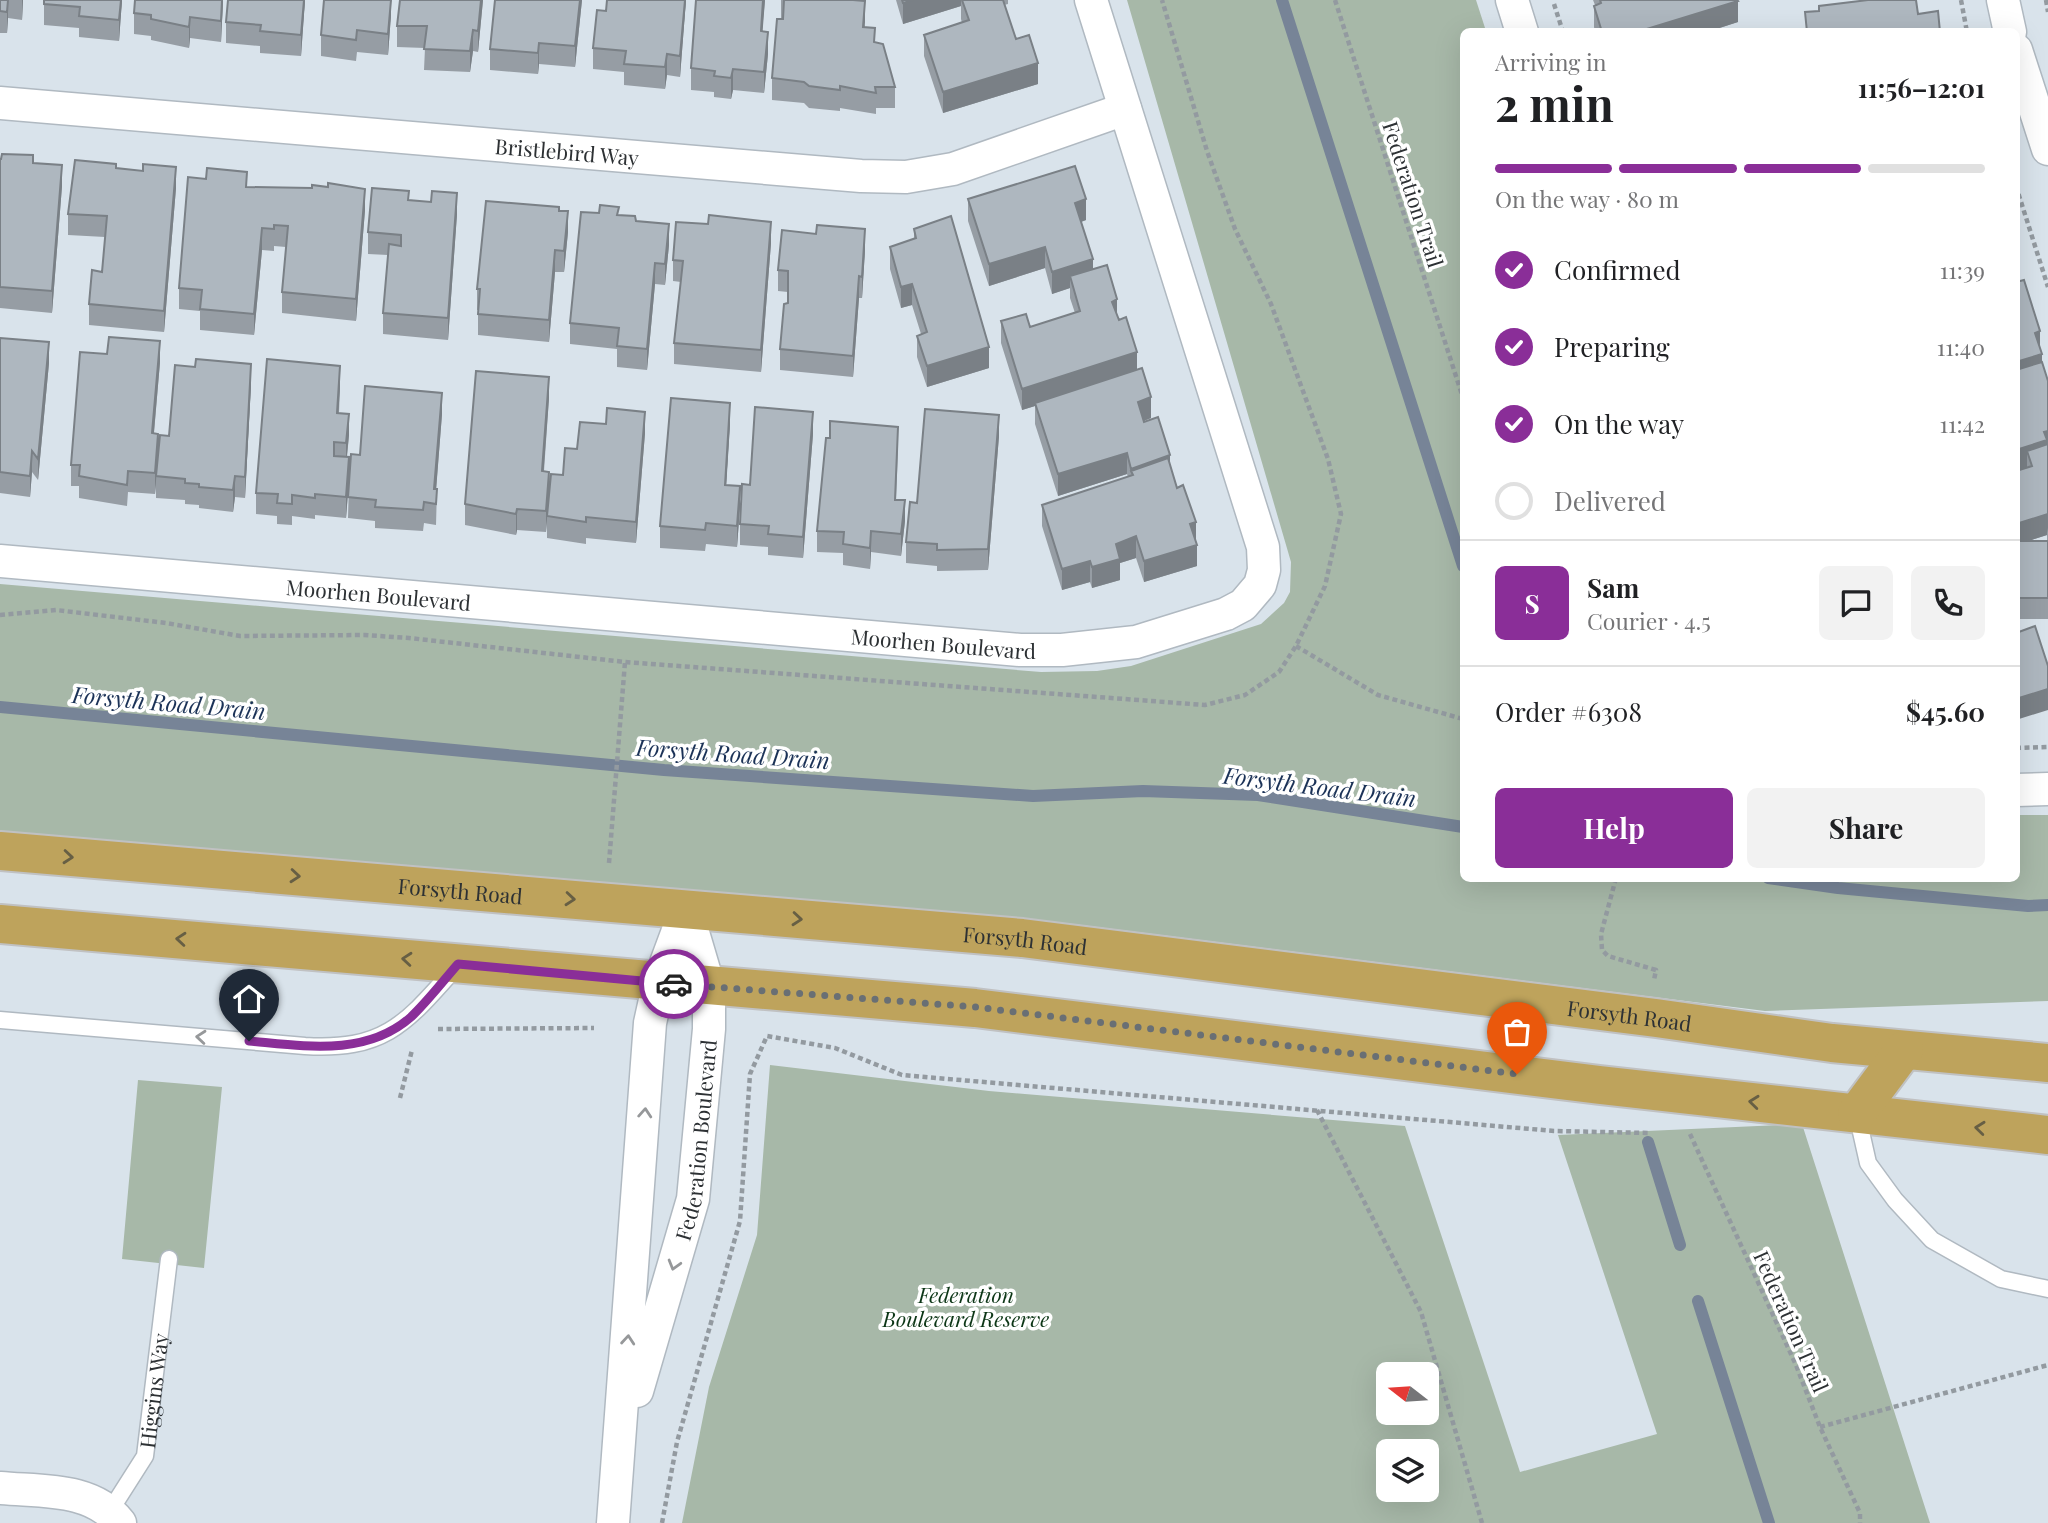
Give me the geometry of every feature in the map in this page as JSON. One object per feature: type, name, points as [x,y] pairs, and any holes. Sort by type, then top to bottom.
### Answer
[{"type":"highway","name":"Forsyth Road","points":[[0,851],[1022,939],[1656,1018],[1832,1043],[2048,1063]]},
{"type":"highway","points":[[0,924],[1039,1014],[1600,1085],[2048,1135]]},
{"type":"highway","points":[[1857,1113],[1904,1050]]},
{"type":"street","name":"Moorhen Boulevard","points":[[0,561],[1020,650],[1062,650],[1136,642],[1226,614],[1243,605],[1261,585],[1265,559],[1263,547],[1091,0]]},
{"type":"street","points":[[1512,0],[1521,28]]},
{"type":"street","points":[[2003,0],[2009,28]]},
{"type":"street","points":[[2020,62],[2048,149]]},
{"type":"street","name":"Bristlebird Way","points":[[0,103],[848,175],[906,177],[953,169],[1125,109]]},
{"type":"street","points":[[2020,790],[2048,789]]},
{"type":"street","name":"Federation Boulevard","points":[[613,1523],[650,1023],[659,982],[686,909]]},
{"type":"street","name":"Federation Boulevard","points":[[618,1456],[694,1199],[709,1029],[709,987],[686,909]]},
{"type":"street","name":"Higgins Way","points":[[0,1488],[64,1493],[94,1500],[115,1517]]},
{"type":"lane","points":[[0,1020],[304,1046],[344,1046],[387,1033],[410,1017],[458,964]]},
{"type":"lane","points":[[1857,1113],[1868,1163],[1895,1200],[1932,1240],[2001,1279],[2048,1289]]},
{"type":"lane","name":"Higgins Way","points":[[115,1517],[145,1456],[169,1259]]},
{"type":"path","points":[[0,615],[57,610],[166,623],[240,636],[363,635],[625,662],[1205,705],[1231,700],[1261,687],[1279,672],[1296,646],[1325,586],[1336,548],[1341,514],[1336,487],[1271,304],[1235,229],[1221,190],[1162,0]]},
{"type":"path","name":"Federation Trail","points":[[1335,0],[1460,389]]},
{"type":"path","points":[[1553,0],[1562,28]]},
{"type":"path","points":[[1961,0],[1966,28]]},
{"type":"path","points":[[2046,0],[2048,12]]},
{"type":"path","points":[[2020,199],[2048,287]]},
{"type":"path","points":[[1296,646],[1378,695],[1460,718]]},
{"type":"path","points":[[609,864],[625,662]]},
{"type":"path","points":[[2020,748],[2048,747]]},
{"type":"path","points":[[1615,882],[1601,934],[1602,950],[1608,956],[1656,970]]},
{"type":"path","points":[[428,1029],[594,1028]]},
{"type":"path","points":[[662,1523],[677,1442],[740,1221],[750,1074],[767,1036],[835,1048],[902,1075],[1554,1130],[1663,1133]]},
{"type":"path","points":[[400,1098],[414,1044]]},
{"type":"path","points":[[1317,1109],[1421,1311],[1482,1523]]},
{"type":"path","name":"Federation Trail","points":[[1676,1133],[1690,1134],[1796,1365],[1820,1427],[1860,1513],[1860,1523]]},
{"type":"path","points":[[1820,1427],[2048,1365]]},
{"type":"green space","points":[[1127,0],[1476,0],[1485,28],[1460,28],[1460,882],[2020,882],[2020,815],[2048,815],[2048,1001],[1765,1011],[1073,924],[0,831],[0,584],[1041,672],[1097,671],[1131,666],[1261,624],[1284,603],[1290,592],[1291,562]]},
{"type":"green space","name":"Federation Boulevard Reserve","points":[[770,1065],[989,1091],[1405,1126],[1520,1472],[1657,1434],[1558,1135],[1802,1124],[1930,1523],[682,1523],[709,1387],[757,1235]]},
{"type":"green space","points":[[138,1080],[222,1087],[204,1268],[122,1259]]},
{"type":"building","points":[[0,0],[8,0],[7,12],[0,11]]},
{"type":"building","points":[[44,0],[121,0],[119,20],[79,16],[80,7],[44,4]]},
{"type":"building","points":[[135,0],[222,0],[221,21],[190,17],[189,27],[151,19],[151,15],[134,13]]},
{"type":"building","points":[[228,0],[304,0],[301,35],[260,31],[261,25],[226,22]]},
{"type":"building","points":[[324,0],[391,0],[388,34],[357,30],[356,40],[321,35]]},
{"type":"building","points":[[400,0],[481,0],[478,31],[473,30],[470,51],[424,49],[427,26],[397,26]]},
{"type":"building","points":[[495,0],[580,0],[575,46],[539,43],[538,53],[490,49]]},
{"type":"building","points":[[607,0],[685,0],[680,56],[667,54],[665,67],[624,64],[626,51],[593,48],[597,10],[606,11]]},
{"type":"building","points":[[696,0],[763,0],[761,31],[768,32],[764,72],[733,69],[731,78],[714,76],[715,71],[691,68]]},
{"type":"building","points":[[784,0],[865,1],[863,27],[875,28],[874,42],[883,44],[895,87],[875,87],[876,93],[840,86],[840,90],[809,86],[804,82],[772,78],[777,19],[783,19]]},
{"type":"building","points":[[962,0],[1003,0],[1016,39],[1029,35],[1038,63],[943,92],[924,35],[969,20]]},
{"type":"building","points":[[1600,0],[1738,1],[1650,28],[1601,28],[1594,6],[1601,3]]},
{"type":"building","points":[[1868,0],[1916,0],[1918,14],[1938,11],[1940,28],[1807,28],[1805,12],[1819,11],[1819,6]]},
{"type":"building","points":[[2,154],[33,155],[33,163],[62,165],[52,291],[0,287]]},
{"type":"building","points":[[75,160],[116,164],[116,168],[143,171],[143,164],[176,167],[164,311],[89,304],[92,270],[102,272],[107,216],[68,214]]},
{"type":"building","points":[[1075,166],[1086,199],[1075,203],[1093,259],[1052,272],[1045,247],[989,264],[968,199]]},
{"type":"building","points":[[207,168],[247,172],[246,187],[312,188],[312,185],[328,187],[328,183],[365,189],[356,299],[282,292],[288,226],[274,225],[274,229],[262,228],[254,314],[200,309],[202,290],[179,288],[188,177],[206,179]]},
{"type":"building","points":[[372,188],[409,191],[408,200],[431,202],[432,191],[457,193],[448,318],[383,313],[389,244],[401,246],[401,235],[368,232]]},
{"type":"building","points":[[486,201],[559,207],[559,211],[568,211],[564,251],[555,250],[549,320],[478,314],[480,289],[477,289]]},
{"type":"building","points":[[600,205],[619,207],[617,215],[635,216],[636,221],[669,224],[665,264],[655,263],[647,349],[617,346],[619,328],[570,323],[581,212],[599,213]]},
{"type":"building","points":[[709,215],[771,222],[761,350],[674,343],[683,261],[673,260],[676,222],[708,224]]},
{"type":"building","points":[[951,216],[989,347],[927,366],[917,336],[927,332],[912,284],[901,287],[890,247],[916,238],[914,229]]},
{"type":"building","points":[[817,225],[865,229],[853,356],[780,349],[784,304],[788,303],[788,271],[778,270],[782,230],[816,234]]},
{"type":"building","points":[[1107,265],[1117,299],[1112,302],[1119,320],[1126,317],[1137,352],[1022,389],[1001,321],[1026,314],[1030,327],[1080,311],[1070,276]]},
{"type":"building","points":[[2024,280],[2040,331],[2035,333],[2042,354],[2020,361],[2020,281]]},
{"type":"building","points":[[109,337],[160,341],[152,433],[158,434],[155,473],[128,471],[127,485],[79,476],[80,465],[71,465],[80,352],[107,354]]},
{"type":"building","points":[[0,338],[49,342],[38,459],[32,451],[30,476],[0,472]]},
{"type":"building","points":[[196,359],[251,364],[245,477],[235,476],[233,490],[199,487],[199,484],[185,483],[185,479],[156,476],[160,435],[169,436],[175,365],[195,367]]},
{"type":"building","points":[[267,359],[340,366],[337,413],[349,414],[346,443],[334,442],[334,456],[349,457],[346,497],[315,494],[315,498],[292,495],[292,504],[277,503],[278,494],[256,493]]},
{"type":"building","points":[[2042,362],[2048,381],[2048,431],[2044,432],[2047,440],[2020,449],[2020,369]]},
{"type":"building","points":[[1142,368],[1151,397],[1138,402],[1144,422],[1158,417],[1170,455],[1131,469],[1127,453],[1058,474],[1035,403]]},
{"type":"building","points":[[476,371],[549,377],[542,471],[549,472],[546,511],[517,509],[516,514],[465,504]]},
{"type":"building","points":[[365,386],[442,393],[434,489],[437,489],[436,504],[424,502],[423,510],[375,507],[376,500],[348,497],[351,454],[360,455]]},
{"type":"building","points":[[671,398],[730,403],[725,485],[740,486],[737,526],[706,523],[705,530],[660,526]]},
{"type":"building","points":[[755,407],[813,412],[803,537],[768,534],[769,526],[740,524],[742,484],[750,485]]},
{"type":"building","points":[[607,408],[645,412],[636,522],[586,517],[586,522],[547,516],[551,474],[563,475],[565,448],[577,449],[580,422],[606,424]]},
{"type":"building","points":[[925,409],[999,415],[988,549],[937,550],[937,544],[906,542],[910,502],[917,503]]},
{"type":"building","points":[[830,421],[898,427],[895,500],[905,500],[901,534],[871,531],[870,548],[843,544],[844,532],[817,531]]},
{"type":"building","points":[[2048,444],[2048,514],[2020,523],[2020,470],[2032,466],[2027,451]]},
{"type":"building","points":[[1168,458],[1177,488],[1183,485],[1196,522],[1190,524],[1197,545],[1144,561],[1136,536],[1116,544],[1120,559],[1092,567],[1090,561],[1062,569],[1042,505],[1133,475],[1131,471]]},
{"type":"building","points":[[2020,541],[2048,541],[2048,598],[2020,598]]},
{"type":"building","points":[[2035,626],[2048,666],[2048,689],[2020,698],[2020,632]]},
{"type":"waterway","points":[[1282,0],[1460,557]]},
{"type":"waterway","name":"Forsyth Road Drain","points":[[0,707],[664,770],[1033,796],[1143,791],[1258,795],[1460,827]]},
{"type":"waterway","name":"Forsyth Road Drain","points":[[1796,882],[2028,906],[2048,905]]},
{"type":"waterway","points":[[1648,1142],[1680,1245]]},
{"type":"waterway","points":[[1698,1301],[1769,1523]]},
{"type":"way so far","points":[[674,984],[975,1007],[1517,1074]]},
{"type":"route","points":[[249,1041],[324,1047],[365,1042],[387,1033],[410,1017],[458,964],[674,984]]}]
